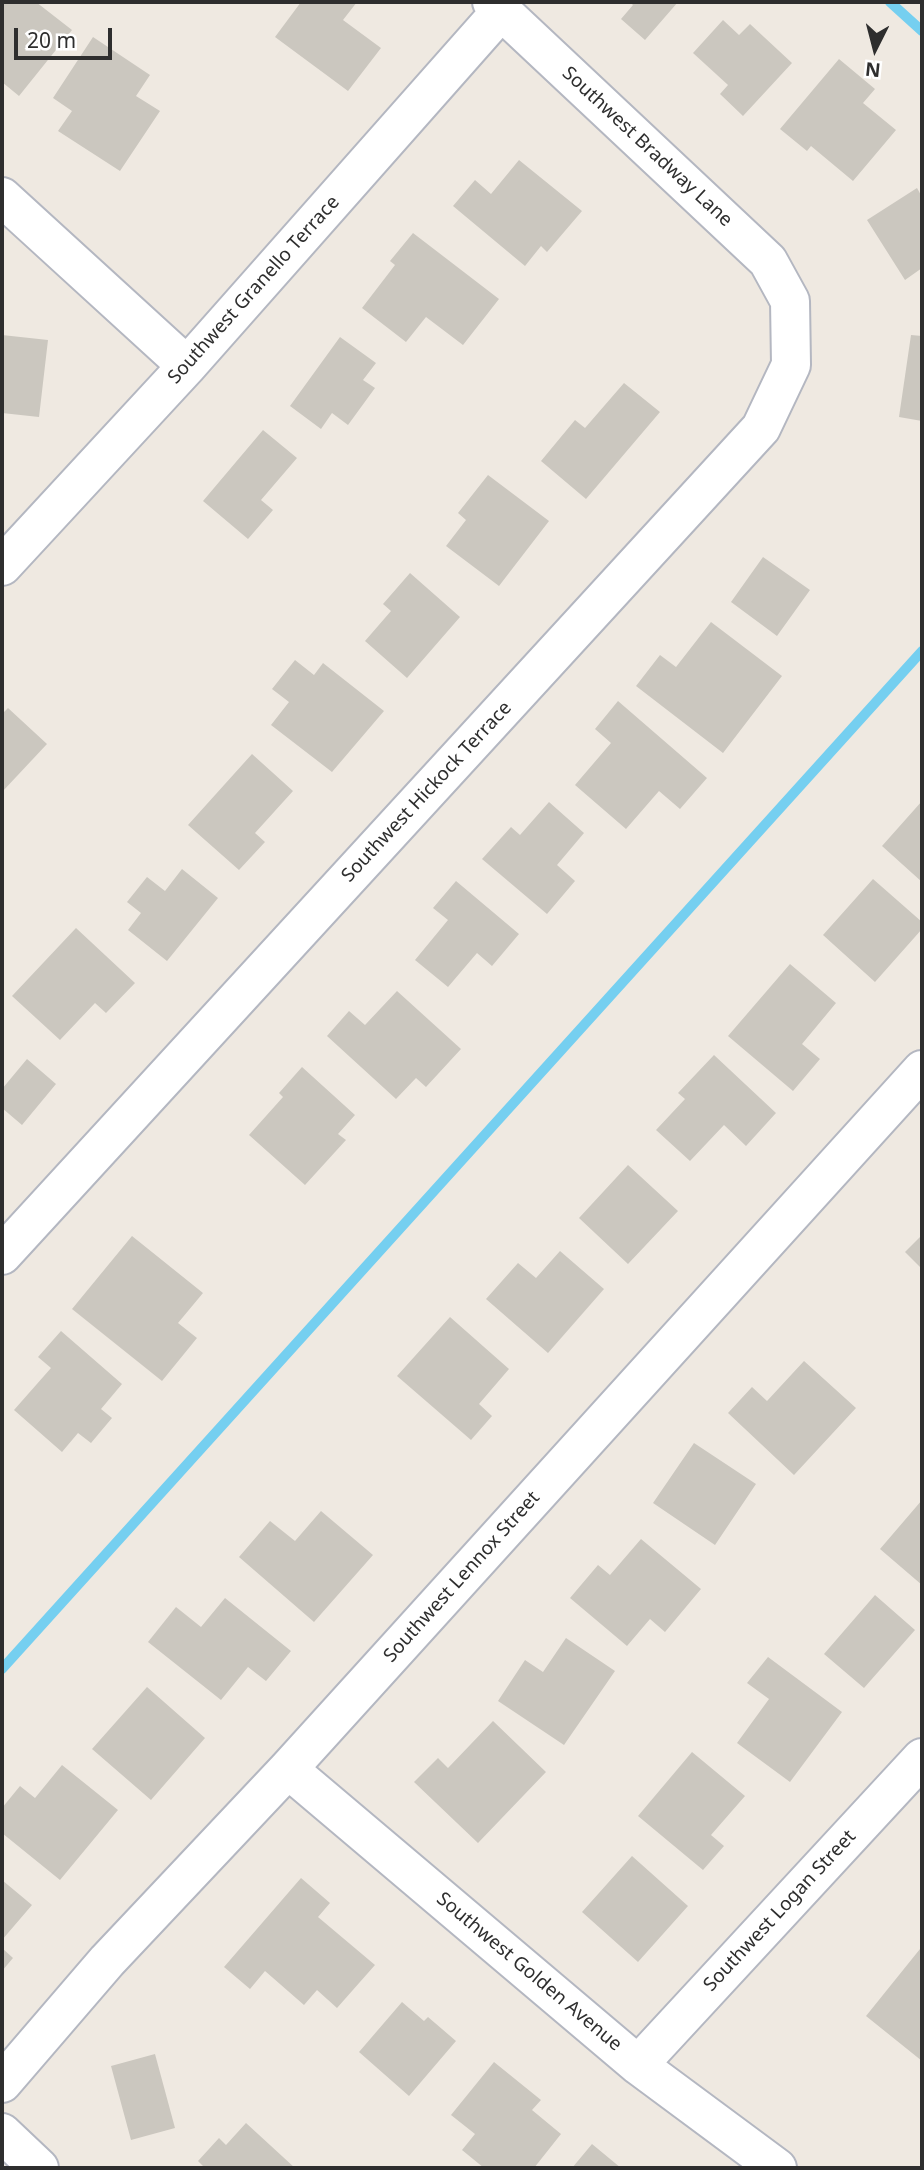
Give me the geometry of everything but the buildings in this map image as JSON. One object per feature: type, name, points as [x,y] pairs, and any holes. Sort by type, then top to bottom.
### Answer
[{"type":"street","name":"Southwest Bradway Lane","points":[[497,6],[768,261],[790,300]]},
{"type":"street","name":"Southwest Granello Terrace","points":[[2,566],[187,366],[497,6]]},
{"type":"street","points":[[2,197],[187,366]]},
{"type":"street","name":"Southwest Hickock Terrace","points":[[2,1255],[761,428],[791,365],[790,300]]},
{"type":"street","name":"Southwest Lennox Street","points":[[2,2083],[107,1961],[288,1769],[922,1070]]},
{"type":"street","name":"Southwest Logan Street","points":[[638,2064],[922,1758]]},
{"type":"street","name":"Southwest Golden Avenue","points":[[288,1769],[638,2064],[777,2168]]},
{"type":"street","points":[[2,2133],[39,2168]]},
{"type":"waterway","points":[[890,2],[922,31]]},
{"type":"waterway","points":[[2,1669],[922,651]]}]
